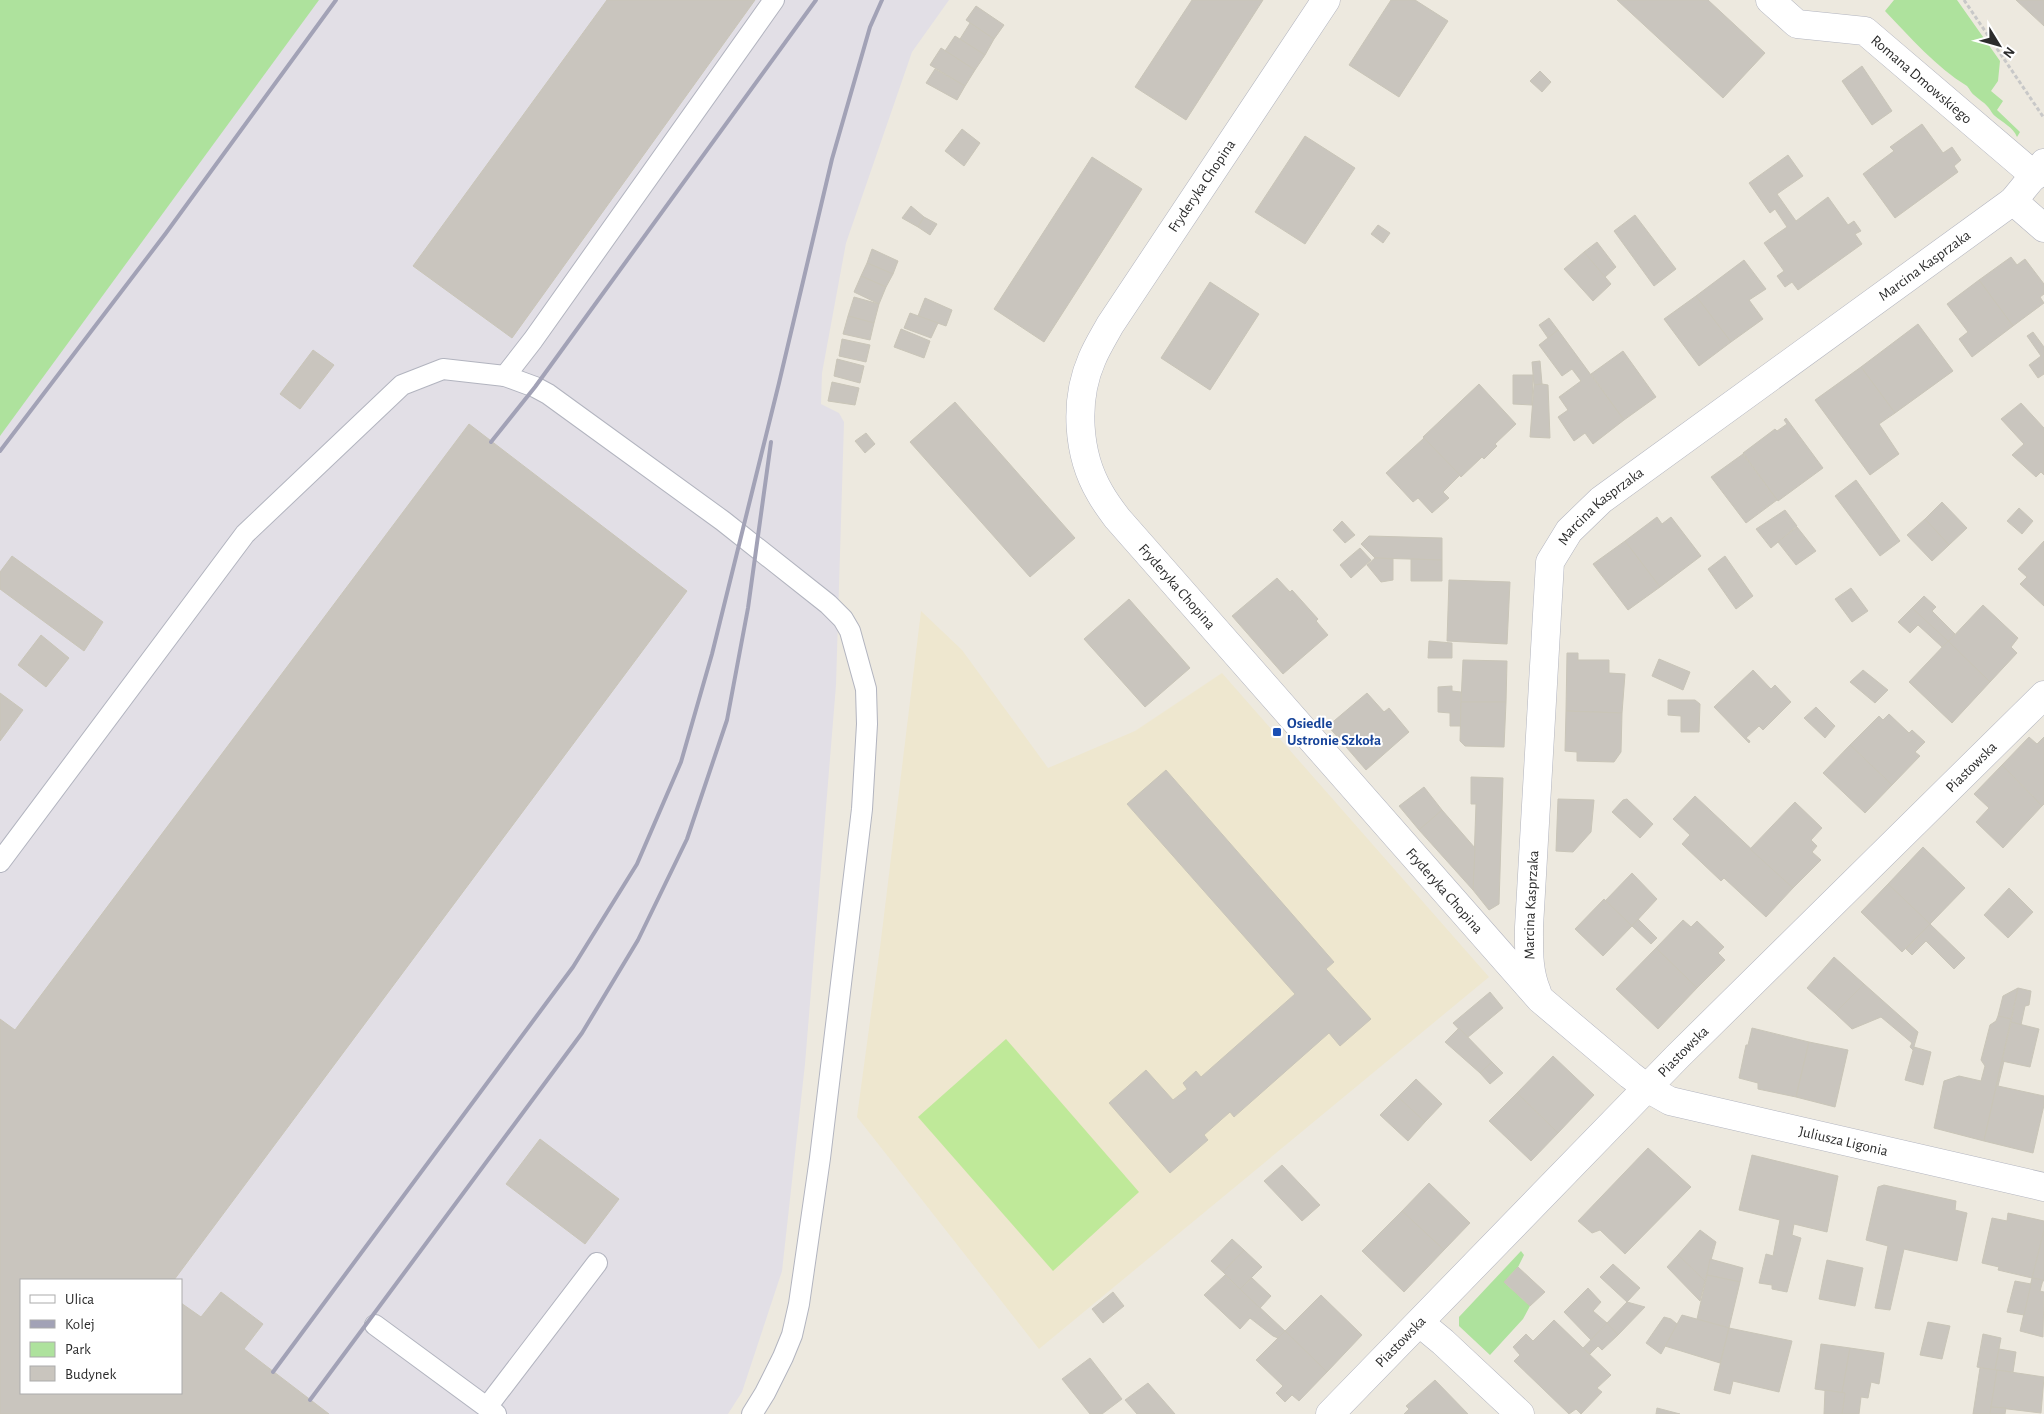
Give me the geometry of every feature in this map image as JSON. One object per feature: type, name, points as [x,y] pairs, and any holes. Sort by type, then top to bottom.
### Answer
[{"type":"street","name":"Fryderyka Chopina","points":[[1326,0],[1110,325],[1095,354],[1081,399],[1081,431],[1088,465],[1099,492],[1117,518],[1540,998],[1647,1088]]},
{"type":"street","name":"Romana Dmowskiego","points":[[1770,0],[1797,24],[1865,31],[2040,169]]},
{"type":"street","points":[[2040,169],[2013,201],[2044,228]]},
{"type":"street","name":"Marcina Kasprzaka","points":[[1540,998],[1532,981],[1529,961],[1529,927],[1550,562],[1569,531],[1601,500],[2013,201]]},
{"type":"street","name":"Piastowska","points":[[1330,1414],[1647,1088],[2044,695]]},
{"type":"street","name":"Juliusza Ligonia","points":[[1647,1088],[1670,1101],[2044,1187]]},
{"type":"street","points":[[1420,1323],[1520,1414]]},
{"type":"lane","points":[[505,376],[539,332],[774,0]]},
{"type":"lane","points":[[0,862],[245,534],[402,384],[442,369],[505,376],[535,387],[548,394],[723,521],[785,569],[844,619],[858,657],[866,689],[867,724],[862,809],[820,1158],[799,1304],[792,1335],[776,1372],[752,1414]]},
{"type":"lane","points":[[376,1326],[491,1411],[597,1263]]},
{"type":"path","points":[[1964,0],[2044,118]]},
{"type":"shaded area","points":[[0,0],[949,0],[912,52],[846,243],[822,373],[821,404],[839,413],[844,422],[836,685],[805,1064],[782,1271],[742,1392],[728,1414],[0,1414]]},
{"type":"shaded area","points":[[921,611],[962,650],[1048,768],[1135,731],[1222,673],[1489,977],[1039,1349],[857,1117],[881,940]]},
{"type":"green space","points":[[0,0],[319,0],[0,436]]},
{"type":"green space","points":[[1894,0],[1957,0],[2000,61],[1998,81],[1991,91],[2003,101],[1997,110],[2020,132],[2017,137],[1967,86],[1934,61],[1885,11]]},
{"type":"green space","points":[[1006,1039],[1139,1192],[1053,1271],[918,1117]]},
{"type":"green space","points":[[1521,1251],[1524,1255],[1518,1267],[1504,1282],[1530,1306],[1523,1319],[1490,1355],[1459,1326],[1459,1317]]},
{"type":"building","points":[[607,0],[755,0],[512,338],[413,266]]},
{"type":"building","points":[[1192,0],[1263,0],[1186,120],[1135,87]]},
{"type":"building","points":[[1391,0],[1415,0],[1448,21],[1399,97],[1349,65]]},
{"type":"building","points":[[1617,0],[1708,0],[1765,53],[1723,98]]},
{"type":"building","points":[[2016,0],[2044,0],[2044,26]]},
{"type":"building","points":[[976,6],[1004,25],[994,39],[966,20]]},
{"type":"building","points":[[970,23],[994,39],[985,55],[960,39]]},
{"type":"building","points":[[955,36],[985,55],[975,70],[945,51]]},
{"type":"building","points":[[941,48],[975,70],[965,86],[930,65]]},
{"type":"building","points":[[1862,66],[1892,111],[1872,125],[1842,81]]},
{"type":"building","points":[[935,69],[965,86],[957,100],[926,83]]},
{"type":"building","points":[[1540,71],[1551,82],[1542,92],[1530,81]]},
{"type":"building","points":[[1922,124],[1943,153],[1952,147],[1961,160],[1954,166],[1958,172],[1895,218],[1863,174],[1894,151],[1890,147]]},
{"type":"building","points":[[962,129],[980,143],[964,166],[945,151]]},
{"type":"building","points":[[1305,136],[1355,168],[1305,244],[1255,212]]},
{"type":"building","points":[[1788,155],[1803,176],[1777,194],[1796,221],[1828,197],[1848,225],[1854,221],[1861,231],[1855,234],[1862,244],[1798,290],[1792,282],[1785,287],[1777,276],[1784,271],[1764,243],[1787,227],[1775,209],[1770,213],[1749,183]]},
{"type":"building","points":[[1092,157],[1142,189],[1044,342],[994,309]]},
{"type":"building","points":[[911,206],[924,217],[918,227],[902,218]]},
{"type":"building","points":[[1635,215],[1676,269],[1654,286],[1614,231]]},
{"type":"building","points":[[924,217],[937,224],[930,235],[918,227]]},
{"type":"building","points":[[1378,225],[1390,233],[1383,243],[1371,234]]},
{"type":"building","points":[[1597,242],[1616,267],[1605,277],[1584,252]]},
{"type":"building","points":[[872,249],[898,261],[893,274],[867,263]]},
{"type":"building","points":[[1584,252],[1611,284],[1593,301],[1564,269]]},
{"type":"building","points":[[2011,257],[2017,265],[2025,259],[2044,284],[2044,294],[2040,297],[2044,303],[2013,326],[1979,280]]},
{"type":"building","points":[[1744,260],[1766,289],[1749,300],[1763,319],[1731,342],[1696,296]]},
{"type":"building","points":[[867,263],[893,274],[886,287],[861,276]]},
{"type":"building","points":[[861,276],[886,287],[879,304],[854,292]]},
{"type":"building","points":[[1979,280],[2013,326],[1972,357],[1959,339],[1968,332],[1947,304]]},
{"type":"building","points":[[1210,282],[1259,314],[1210,390],[1161,358]]},
{"type":"building","points":[[1696,296],[1731,342],[1699,366],[1664,319]]},
{"type":"building","points":[[854,297],[879,304],[874,323],[848,316]]},
{"type":"building","points":[[925,298],[952,310],[946,326],[918,316]]},
{"type":"building","points":[[910,313],[938,323],[931,338],[904,328]]},
{"type":"building","points":[[848,316],[874,323],[870,340],[843,334]]},
{"type":"building","points":[[1549,318],[1558,330],[1548,338],[1539,325]]},
{"type":"building","points":[[1918,324],[1953,371],[1895,413],[1861,367]]},
{"type":"building","points":[[901,329],[930,341],[924,358],[894,347]]},
{"type":"building","points":[[1558,330],[1624,420],[1593,444],[1585,433],[1574,441],[1558,417],[1568,410],[1559,397],[1581,381],[1572,369],[1562,376],[1539,345]]},
{"type":"building","points":[[2033,332],[2044,347],[2044,374],[2038,378],[2029,365],[2041,356],[2027,336]]},
{"type":"building","points":[[842,339],[870,345],[866,362],[839,356]]},
{"type":"building","points":[[313,350],[334,365],[300,409],[280,394]]},
{"type":"building","points":[[1623,351],[1656,397],[1624,420],[1591,374]]},
{"type":"building","points":[[837,359],[864,366],[860,383],[834,376]]},
{"type":"building","points":[[1540,361],[1542,384],[1534,385],[1532,362]]},
{"type":"building","points":[[1861,367],[1895,413],[1879,424],[1899,454],[1870,475],[1815,400]]},
{"type":"building","points":[[1513,375],[1533,375],[1532,405],[1513,404]]},
{"type":"building","points":[[832,382],[859,388],[855,405],[828,401]]},
{"type":"building","points":[[1479,384],[1516,424],[1495,444],[1497,446],[1484,459],[1482,457],[1461,477],[1423,437]]},
{"type":"building","points":[[1534,385],[1548,385],[1550,438],[1530,437]]},
{"type":"building","points":[[955,402],[1075,538],[1030,577],[910,442]]},
{"type":"building","points":[[2021,403],[2044,428],[2044,475],[2041,472],[2036,477],[2012,455],[2024,444],[2001,419]]},
{"type":"building","points":[[1786,418],[1823,468],[1778,501],[1743,453],[1775,429],[1777,431],[1787,424],[1784,420]]},
{"type":"building","points":[[469,424],[687,591],[175,1279],[20,1279],[20,1394],[182,1394],[182,1304],[201,1317],[221,1292],[263,1324],[244,1349],[329,1414],[0,1414],[0,1019],[15,1030]]},
{"type":"building","points":[[866,433],[875,444],[865,453],[855,441]]},
{"type":"building","points":[[1424,438],[1460,475],[1443,492],[1449,498],[1432,513],[1418,498],[1413,502],[1386,473]]},
{"type":"building","points":[[1743,454],[1777,500],[1746,523],[1711,477]]},
{"type":"building","points":[[1856,480],[1900,541],[1880,556],[1835,496]]},
{"type":"building","points":[[1942,502],[1967,528],[1949,545],[1925,519]]},
{"type":"building","points":[[2019,508],[2033,521],[2022,534],[2007,521]]},
{"type":"building","points":[[1785,510],[1797,526],[1771,548],[1756,529]]},
{"type":"building","points":[[1657,517],[1662,524],[1671,517],[1701,556],[1660,587],[1625,541]]},
{"type":"building","points":[[1925,519],[1949,545],[1932,561],[1907,535]]},
{"type":"building","points":[[1342,521],[1355,535],[1345,543],[1333,530]]},
{"type":"building","points":[[1797,527],[1816,551],[1796,565],[1778,542]]},
{"type":"building","points":[[1369,536],[1442,538],[1442,560],[1375,558],[1361,544]]},
{"type":"building","points":[[1625,541],[1660,587],[1628,610],[1593,564]]},
{"type":"building","points":[[2044,541],[2044,606],[2020,584],[2027,577],[2018,569]]},
{"type":"building","points":[[1360,548],[1371,560],[1351,578],[1340,565]]},
{"type":"building","points":[[12,556],[103,622],[84,651],[0,589],[0,572]]},
{"type":"building","points":[[1725,556],[1753,596],[1736,609],[1708,569]]},
{"type":"building","points":[[1375,558],[1393,559],[1393,580],[1381,582],[1367,565]]},
{"type":"building","points":[[1411,559],[1442,560],[1442,581],[1411,581]]},
{"type":"building","points":[[1277,578],[1290,592],[1292,590],[1318,619],[1316,621],[1328,635],[1283,674],[1232,616]]},
{"type":"building","points":[[1449,580],[1510,582],[1507,644],[1447,641]]},
{"type":"building","points":[[1851,588],[1868,611],[1852,622],[1835,599]]},
{"type":"building","points":[[1924,596],[1936,607],[1932,611],[1955,634],[1948,642],[1912,608]]},
{"type":"building","points":[[1129,599],[1190,668],[1145,707],[1084,639]]},
{"type":"building","points":[[1983,605],[2018,638],[2011,647],[2017,653],[1990,682],[1948,642]]},
{"type":"building","points":[[1912,608],[1948,641],[1942,647],[1918,625],[1910,633],[1898,622]]},
{"type":"building","points":[[41,635],[69,658],[46,687],[18,665]]},
{"type":"building","points":[[1429,641],[1452,643],[1452,658],[1428,658]]},
{"type":"building","points":[[1948,641],[1990,682],[1952,723],[1909,682]]},
{"type":"building","points":[[1567,653],[1578,653],[1578,660],[1609,660],[1609,673],[1625,674],[1622,713],[1566,711]]},
{"type":"building","points":[[1659,659],[1690,672],[1683,690],[1652,676]]},
{"type":"building","points":[[1463,660],[1507,661],[1506,702],[1461,702]]},
{"type":"building","points":[[1753,670],[1771,689],[1775,685],[1791,702],[1763,730],[1759,726],[1746,738],[1750,741],[1749,743],[1714,707]]},
{"type":"building","points":[[1863,670],[1888,690],[1875,703],[1850,682]]},
{"type":"building","points":[[1452,686],[1452,691],[1461,692],[1461,726],[1450,726],[1450,713],[1438,712],[1438,687]]},
{"type":"building","points":[[0,693],[23,710],[0,741]]},
{"type":"building","points":[[1367,693],[1384,712],[1389,708],[1409,732],[1366,770],[1328,726]]},
{"type":"building","points":[[1668,700],[1695,700],[1700,704],[1699,732],[1681,732],[1681,716],[1668,715]]},
{"type":"building","points":[[1461,702],[1506,702],[1504,747],[1465,746],[1460,741]]},
{"type":"building","points":[[1816,707],[1835,726],[1825,738],[1804,718]]},
{"type":"building","points":[[1566,711],[1622,713],[1621,752],[1614,762],[1577,761],[1577,752],[1565,751]]},
{"type":"building","points":[[1889,714],[1909,733],[1912,730],[1925,742],[1915,752],[1920,756],[1892,785],[1850,745],[1879,716],[1883,720]]},
{"type":"building","points":[[2029,737],[2037,744],[2044,737],[2044,804],[2042,806],[2002,765]]},
{"type":"building","points":[[1850,745],[1892,785],[1865,813],[1823,773]]},
{"type":"building","points":[[2002,765],[2042,806],[2003,848],[1976,822],[1989,808],[1974,794]]},
{"type":"building","points":[[1166,770],[1334,962],[1326,969],[1371,1019],[1340,1046],[1329,1033],[1234,1117],[1230,1112],[1204,1135],[1208,1140],[1170,1173],[1109,1103],[1146,1070],[1173,1100],[1187,1089],[1183,1083],[1196,1071],[1201,1077],[1295,994],[1127,804]]},
{"type":"building","points":[[1471,777],[1503,778],[1499,904],[1489,910],[1473,890],[1476,804],[1471,804]]},
{"type":"building","points":[[1424,787],[1442,810],[1419,830],[1399,806]]},
{"type":"building","points":[[1695,796],[1793,888],[1766,917],[1724,878],[1721,881],[1682,844],[1690,835],[1673,819]]},
{"type":"building","points":[[1558,799],[1594,800],[1591,832],[1573,852],[1556,851]]},
{"type":"building","points":[[1627,799],[1653,824],[1640,838],[1612,812],[1623,800]]},
{"type":"building","points":[[1795,802],[1822,828],[1811,840],[1817,846],[1812,852],[1821,860],[1793,888],[1750,849]]},
{"type":"building","points":[[1442,810],[1475,848],[1473,890],[1419,830]]},
{"type":"building","points":[[1923,847],[1965,888],[1930,924],[1888,884]]},
{"type":"building","points":[[1632,873],[1657,899],[1632,926],[1605,901]]},
{"type":"building","points":[[1888,884],[1930,924],[1902,952],[1861,912]]},
{"type":"building","points":[[2009,888],[2033,912],[2008,938],[1984,915]]},
{"type":"building","points":[[1604,899],[1632,926],[1603,956],[1575,929]]},
{"type":"building","points":[[1638,919],[1657,938],[1651,944],[1632,926]]},
{"type":"building","points":[[1683,920],[1691,927],[1697,921],[1724,947],[1718,953],[1725,960],[1697,988],[1656,948]]},
{"type":"building","points":[[1930,924],[1965,958],[1954,969],[1926,941],[1912,955],[1906,949]]},
{"type":"building","points":[[1656,948],[1697,988],[1658,1029],[1616,989]]},
{"type":"building","points":[[1834,957],[1864,984],[1835,1013],[1807,988]]},
{"type":"building","points":[[1864,984],[1918,1032],[1913,1050],[1910,1047],[1912,1043],[1881,1017],[1852,1029],[1835,1013]]},
{"type":"building","points":[[2018,988],[2011,1019],[1998,1016],[2003,996]]},
{"type":"building","points":[[2018,988],[2031,991],[2029,1005],[2025,1006],[2021,1025],[2011,1022]]},
{"type":"building","points":[[1490,992],[1503,1008],[1467,1038],[1453,1023]]},
{"type":"building","points":[[1998,1016],[2011,1019],[1984,1141],[1934,1128],[1944,1081],[1959,1076],[1981,1081],[1985,1066],[1981,1060],[1990,1025],[1996,1021]]},
{"type":"building","points":[[2011,1022],[2039,1029],[2030,1067],[2002,1061]]},
{"type":"building","points":[[1459,1028],[1492,1062],[1480,1073],[1445,1042]]},
{"type":"building","points":[[1752,1028],[1809,1042],[1796,1097],[1758,1089],[1758,1083],[1739,1078],[1746,1045],[1748,1045]]},
{"type":"building","points":[[1809,1042],[1848,1050],[1835,1107],[1796,1097]]},
{"type":"building","points":[[1914,1047],[1931,1052],[1923,1085],[1905,1080]]},
{"type":"building","points":[[1553,1056],[1594,1095],[1558,1133],[1517,1093]]},
{"type":"building","points":[[2002,1061],[2004,1061],[1998,1086],[2044,1096],[2044,1105],[2033,1153],[1984,1141]]},
{"type":"building","points":[[1492,1062],[1503,1073],[1490,1084],[1480,1073]]},
{"type":"building","points":[[1416,1079],[1442,1104],[1425,1122],[1398,1097]]},
{"type":"building","points":[[1517,1093],[1558,1133],[1531,1161],[1489,1121]]},
{"type":"building","points":[[1398,1097],[1425,1122],[1408,1141],[1380,1115]]},
{"type":"building","points":[[540,1139],[619,1199],[585,1244],[506,1184]]},
{"type":"building","points":[[1648,1148],[1691,1187],[1625,1254],[1600,1230],[1592,1233],[1578,1221]]},
{"type":"building","points":[[1752,1155],[1838,1176],[1827,1232],[1794,1224],[1792,1235],[1801,1238],[1787,1292],[1772,1289],[1772,1285],[1759,1283],[1766,1254],[1773,1256],[1780,1220],[1739,1210]]},
{"type":"building","points":[[1282,1165],[1320,1205],[1302,1221],[1264,1181]]},
{"type":"building","points":[[1429,1183],[1470,1223],[1444,1250],[1402,1211]]},
{"type":"building","points":[[1884,1185],[1956,1201],[1955,1210],[1967,1213],[1957,1261],[1904,1249],[1890,1310],[1875,1308],[1888,1246],[1866,1240],[1878,1187]]},
{"type":"building","points":[[1402,1211],[1444,1250],[1404,1292],[1362,1251]]},
{"type":"building","points":[[2008,1213],[2044,1221],[2044,1230],[2032,1278],[1998,1270],[1999,1267],[1982,1263],[1992,1218],[2007,1221]]},
{"type":"building","points":[[1700,1230],[1716,1242],[1705,1281],[1678,1255]]},
{"type":"building","points":[[2044,1230],[2044,1281],[2032,1278]]},
{"type":"building","points":[[1232,1239],[1244,1250],[1223,1272],[1211,1261]]},
{"type":"building","points":[[1244,1250],[1262,1267],[1240,1289],[1223,1272]]},
{"type":"building","points":[[1678,1255],[1705,1281],[1700,1301],[1667,1267]]},
{"type":"building","points":[[1710,1259],[1743,1268],[1740,1282],[1707,1275]]},
{"type":"building","points":[[1827,1260],[1863,1268],[1855,1306],[1819,1299]]},
{"type":"building","points":[[1613,1264],[1640,1288],[1627,1302],[1600,1277]]},
{"type":"building","points":[[1518,1267],[1545,1292],[1530,1306],[1504,1282]]},
{"type":"building","points":[[1225,1275],[1285,1331],[1278,1338],[1250,1318],[1240,1329],[1204,1295]]},
{"type":"building","points":[[1707,1275],[1740,1282],[1729,1328],[1697,1319]]},
{"type":"building","points":[[1252,1278],[1271,1296],[1260,1308],[1240,1289]]},
{"type":"building","points":[[2032,1278],[2043,1280],[2040,1291],[2044,1292],[2043,1337],[2020,1331]]},
{"type":"building","points":[[2015,1281],[2031,1284],[2024,1315],[2007,1312]]},
{"type":"building","points":[[1588,1288],[1601,1302],[1593,1311],[1607,1323],[1591,1340],[1564,1312]]},
{"type":"building","points":[[1113,1292],[1124,1306],[1103,1323],[1092,1309]]},
{"type":"building","points":[[1321,1295],[1362,1335],[1327,1372],[1285,1331]]},
{"type":"building","points":[[1627,1302],[1645,1307],[1618,1335],[1607,1323]]},
{"type":"building","points":[[1682,1315],[1729,1328],[1720,1363],[1665,1346]]},
{"type":"building","points":[[1664,1317],[1671,1319],[1677,1324],[1661,1354],[1646,1343]]},
{"type":"building","points":[[1554,1320],[1611,1375],[1597,1388],[1602,1392],[1581,1414],[1576,1409],[1569,1414],[1514,1361],[1520,1355],[1513,1347],[1526,1334],[1533,1341]]},
{"type":"building","points":[[1928,1322],[1950,1326],[1942,1359],[1920,1355]]},
{"type":"building","points":[[1607,1323],[1618,1335],[1602,1350],[1598,1346],[1590,1354],[1583,1348]]},
{"type":"building","points":[[1729,1328],[1792,1341],[1779,1392],[1733,1381],[1730,1394],[1714,1390]]},
{"type":"building","points":[[1285,1331],[1327,1372],[1299,1401],[1292,1395],[1285,1402],[1276,1393],[1283,1386],[1256,1360]]},
{"type":"building","points":[[1983,1334],[2001,1338],[1995,1370],[1977,1367]]},
{"type":"building","points":[[1821,1344],[1850,1348],[1842,1393],[1815,1389]]},
{"type":"building","points":[[1850,1348],[1884,1353],[1879,1384],[1871,1382],[1868,1398],[1861,1397],[1859,1414],[1842,1414],[1845,1393],[1842,1393]]},
{"type":"building","points":[[1999,1349],[2016,1352],[2013,1372],[1995,1370]]},
{"type":"building","points":[[1090,1358],[1122,1399],[1102,1414],[1090,1414],[1062,1379]]},
{"type":"building","points":[[1980,1368],[1997,1370],[1990,1414],[1973,1414]]},
{"type":"building","points":[[1997,1370],[2044,1377],[2041,1413],[1991,1407]]},
{"type":"building","points":[[1435,1380],[1468,1414],[1404,1414],[1409,1409],[1406,1406]]},
{"type":"building","points":[[1148,1383],[1175,1414],[1137,1414],[1125,1400]]},
{"type":"building","points":[[1825,1390],[1845,1393],[1842,1414],[1824,1414]]},
{"type":"building","points":[[1991,1407],[2006,1408],[2005,1414],[1990,1414]]},
{"type":"building","points":[[1657,1408],[1680,1414],[1656,1414]]},
{"type":"railway","points":[[0,451],[166,233],[336,0]]},
{"type":"railway","points":[[491,442],[535,387],[816,0]]},
{"type":"railway","points":[[273,1372],[573,967],[637,864],[681,762],[712,654],[832,159],[870,27],[882,0]]},
{"type":"railway","points":[[310,1400],[582,1033],[638,940],[687,839],[727,720],[748,608],[771,442]]},
{"type":"place","name":"Osiedle Ustronie Szkoła","points":[[1277,732]]}]
